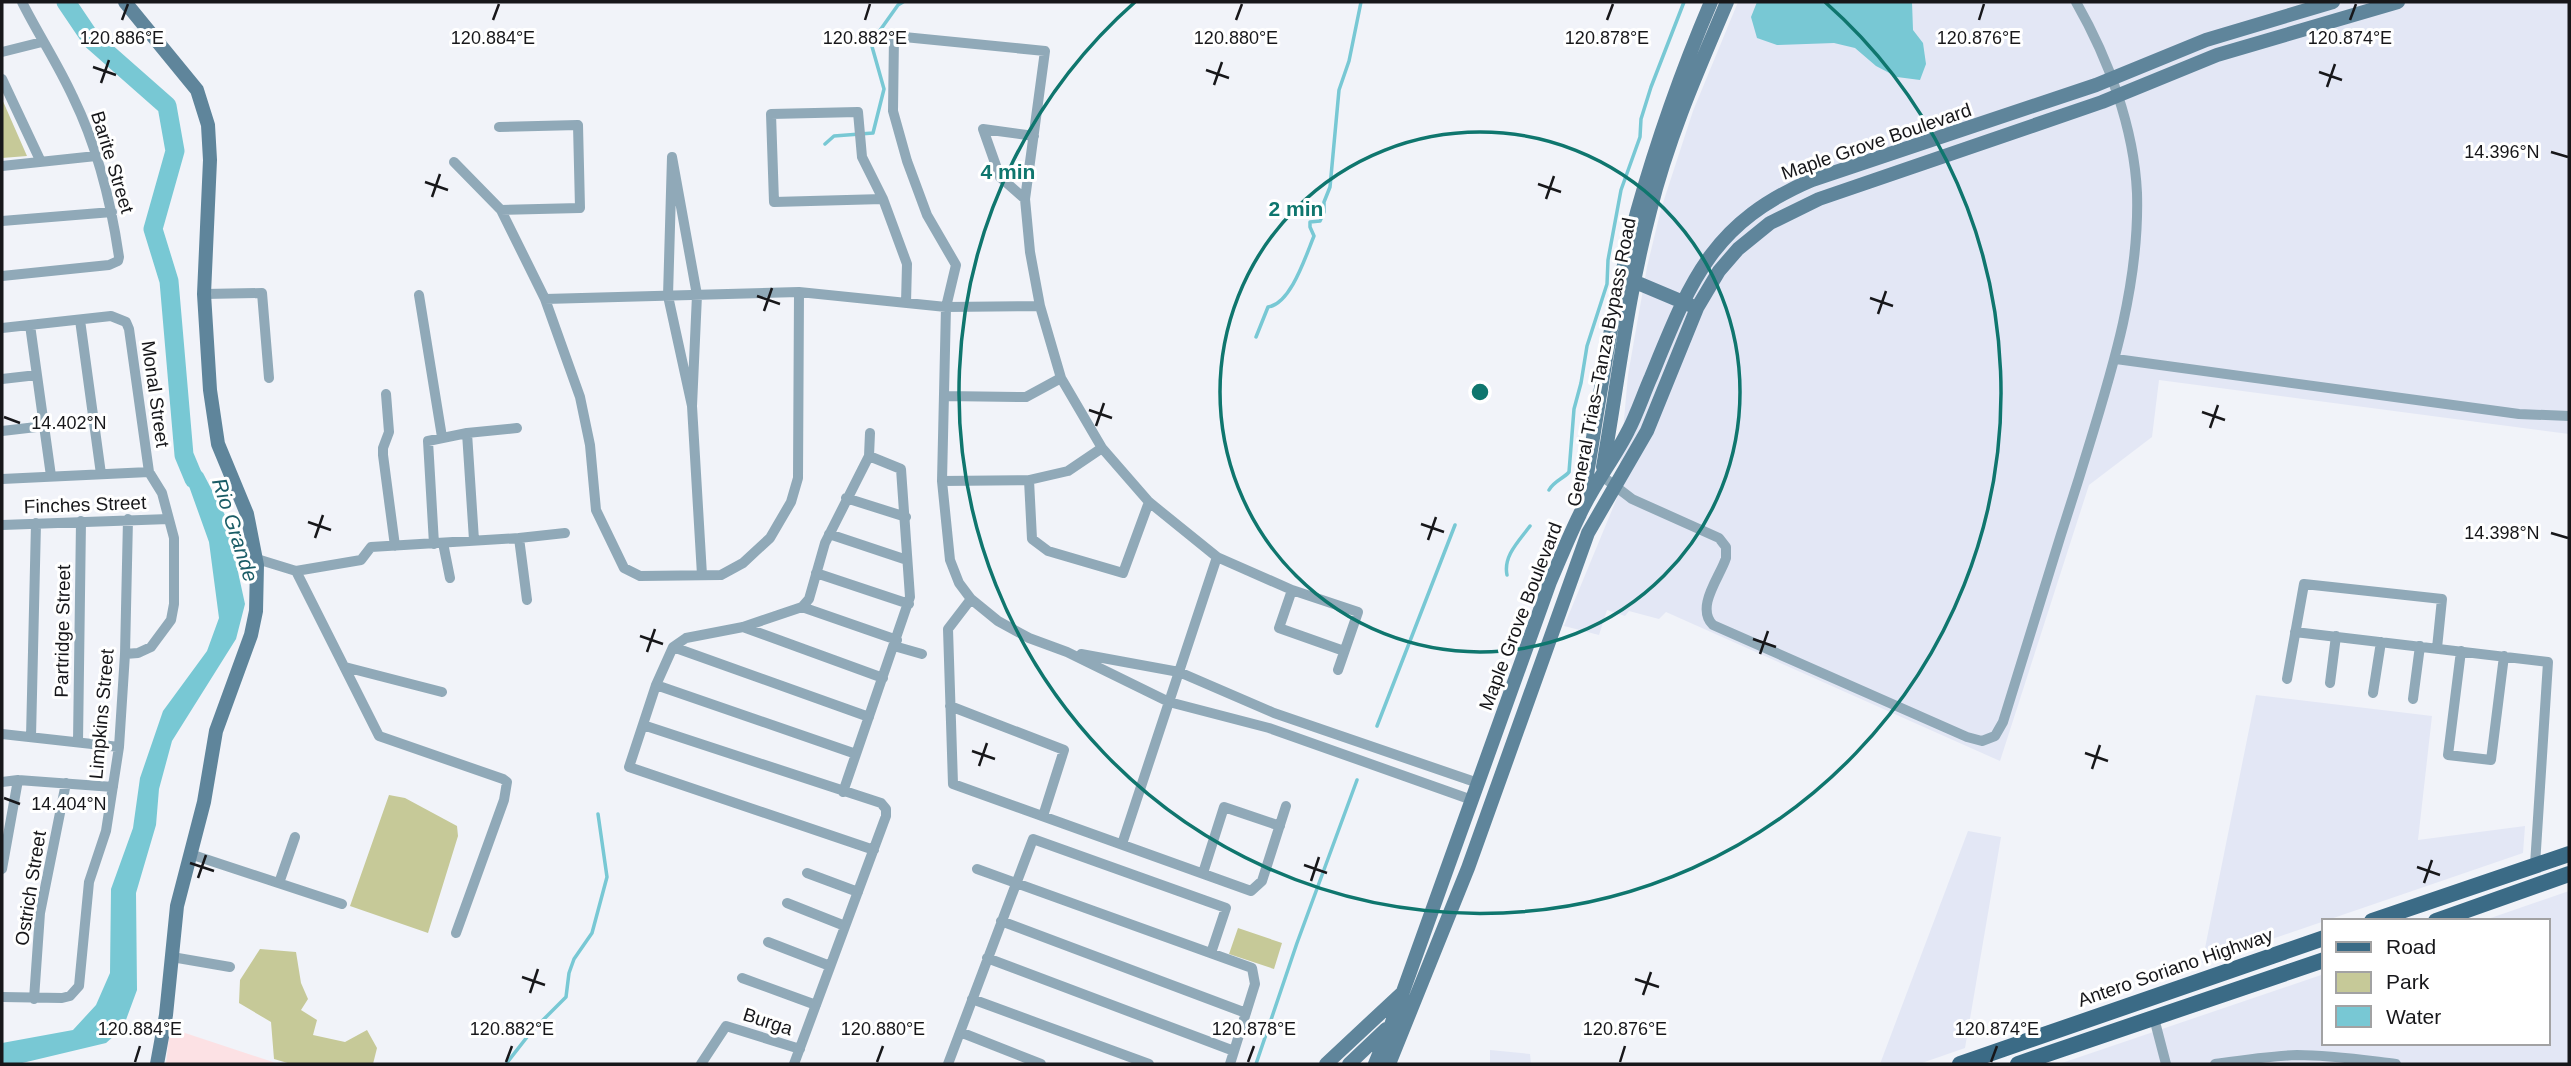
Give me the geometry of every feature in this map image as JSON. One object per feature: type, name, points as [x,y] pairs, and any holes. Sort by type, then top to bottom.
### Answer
[{"type":"main road","points":[[125,2],[197,90],[208,125],[210,160],[204,294],[210,390],[218,444],[247,514],[257,559],[254,623],[216,731],[204,802],[177,906],[166,1016],[157,1064]]},
{"type":"main road","name":"General Trias–Tanza Bypass Road","points":[[1580,513],[1622,276],[1637,212],[1674,97],[1711,2]]},
{"type":"main road","name":"General Trias–Tanza Bypass Road","points":[[1588,533],[1602,476],[1633,281],[1650,209],[1680,111],[1727,2]]},
{"type":"main road","name":"Maple Grove Boulevard","points":[[1409,996],[1472,800],[1550,582],[1580,513],[1629,430],[1682,302],[1703,265],[1730,231],[1755,210],[1790,189],[2111,79],[2206,40],[2333,2]]},
{"type":"main road","name":"Maple Grove Boulevard","points":[[1326,1064],[1409,996],[1468,869],[1588,533],[1647,431],[1697,308],[1719,271],[1738,249],[1783,215],[1819,199],[2118,96],[2217,55],[2398,2]]},
{"type":"main road","points":[[1633,281],[1697,308]]},
{"type":"main road","points":[[2378,919],[2569,854]]},
{"type":"main road","points":[[2442,919],[2569,874]]},
{"type":"main road","name":"Antero Soriano Highway","points":[[1960,1064],[2322,938]]},
{"type":"main road","points":[[2018,1064],[2322,961]]},
{"type":"main road","points":[[1375,1064],[1391,1025],[1409,996]]},
{"type":"main road","points":[[1389,1064],[1409,996]]},
{"type":"main road","points":[[1349,1064],[1391,1025]]},
{"type":"street","name":"Barite Street","points":[[2,276],[109,265],[118,261],[112,212],[96,156],[73,96],[22,2]]},
{"type":"street","points":[[1602,476],[1632,499],[1707,532],[1725,544],[1725,561],[1706,607],[1707,617],[1713,625],[1967,737],[1987,740],[1995,736],[2001,728],[2116,359],[2133,259],[2137,192],[2128,134],[2118,96],[2087,20],[2076,2]]},
{"type":"street","points":[[1338,670],[1358,612],[1292,590],[1217,557],[1150,502],[1102,449],[1061,379],[1040,306],[1030,252],[1025,199],[1045,51],[894,36],[893,111],[907,161],[927,215],[956,265],[946,307],[942,481],[950,560],[959,583],[971,599],[998,621],[1029,638],[1067,652],[1169,702],[1269,728],[1472,800]]},
{"type":"street","points":[[2,51],[42,42]]},
{"type":"street","points":[[2,79],[41,162]]},
{"type":"street","points":[[883,199],[774,202],[771,114],[858,112],[862,157],[883,199],[907,264],[906,303]]},
{"type":"street","points":[[499,127],[578,125],[580,208],[501,210]]},
{"type":"street","points":[[1025,199],[1000,177],[983,129],[1034,136]]},
{"type":"street","points":[[2,166],[96,156]]},
{"type":"street","points":[[692,405],[668,296],[672,157],[697,295],[692,405],[702,575]]},
{"type":"street","points":[[454,162],[501,210],[545,299],[580,397],[590,445],[596,510],[624,568],[640,576],[721,575],[743,563],[770,538],[791,502],[798,478],[799,292]]},
{"type":"street","points":[[2,220],[112,212]]},
{"type":"street","points":[[545,299],[799,292],[946,307],[1040,306]]},
{"type":"street","points":[[204,294],[262,293],[269,378]]},
{"type":"street","points":[[419,295],[442,437]]},
{"type":"street","name":"Monal Street","points":[[80,320],[111,316],[126,321],[131,337],[149,472],[162,493],[174,538],[173,616],[151,648],[125,654]]},
{"type":"street","points":[[2,328],[80,320],[101,474]]},
{"type":"street","points":[[30,325],[51,477]]},
{"type":"street","points":[[2116,359],[2493,411],[2569,416]]},
{"type":"street","points":[[2,379],[37,375]]},
{"type":"street","points":[[944,396],[1026,397],[1061,379]]},
{"type":"street","points":[[386,394],[389,432],[383,455],[395,545]]},
{"type":"street","points":[[2,431],[45,426]]},
{"type":"street","points":[[450,578],[438,543],[427,443],[442,437],[517,428]]},
{"type":"street","points":[[467,433],[474,540]]},
{"type":"street","points":[[870,433],[869,456],[829,534],[809,599],[802,607],[743,627],[685,638],[673,647],[656,685],[629,766],[874,850]]},
{"type":"street","points":[[942,481],[1029,480],[1068,471],[1102,449]]},
{"type":"street","points":[[843,792],[909,604],[906,517],[901,469],[869,456]]},
{"type":"street","points":[[2,479],[149,472]]},
{"type":"street","points":[[1029,480],[1032,539],[1048,551],[1123,573],[1150,502]]},
{"type":"street","points":[[846,498],[906,517]]},
{"type":"street","name":"Limpkins Street","points":[[34,999],[62,998],[76,992],[81,977],[89,882],[106,831],[119,747],[125,654],[128,519]]},
{"type":"street","name":"Finches Street","points":[[2,525],[169,519]]},
{"type":"street","name":"Partridge Street","points":[[78,742],[81,521]]},
{"type":"street","points":[[31,737],[36,523]]},
{"type":"street","points":[[257,559],[296,571],[361,560],[371,547],[565,533]]},
{"type":"street","points":[[829,534],[907,560]]},
{"type":"street","points":[[520,538],[527,600]]},
{"type":"street","points":[[1122,844],[1217,557]]},
{"type":"street","points":[[296,571],[379,736],[507,782],[504,800],[456,933]]},
{"type":"street","points":[[816,573],[909,604]]},
{"type":"street","points":[[2287,679],[2304,584],[2442,600],[2437,648]]},
{"type":"street","points":[[1292,590],[1279,628],[1345,650]]},
{"type":"street","points":[[971,599],[948,629],[953,784],[1251,891],[1262,881],[1286,806]]},
{"type":"street","points":[[802,607],[922,654]]},
{"type":"street","points":[[743,627],[883,678]]},
{"type":"street","points":[[2295,632],[2549,662],[2535,865]]},
{"type":"street","points":[[2330,683],[2336,636]]},
{"type":"street","points":[[2373,694],[2381,642]]},
{"type":"street","points":[[2413,699],[2420,646]]},
{"type":"street","points":[[673,647],[869,717]]},
{"type":"street","points":[[2461,651],[2448,755],[2491,760],[2504,656]]},
{"type":"street","points":[[1067,652],[1179,672],[1274,713],[1478,783]]},
{"type":"street","points":[[345,667],[442,692]]},
{"type":"street","points":[[656,685],[856,754]]},
{"type":"street","points":[[950,706],[1064,750],[1044,816]]},
{"type":"street","points":[[1269,728],[1274,713]]},
{"type":"street","points":[[643,725],[881,803],[886,809],[874,850],[794,1064]]},
{"type":"street","points":[[2,734],[119,747]]},
{"type":"street","points":[[2,782],[18,780],[113,787]]},
{"type":"street","points":[[2,869],[18,780]]},
{"type":"street","name":"Ostrich Street","points":[[34,999],[40,913],[66,783]]},
{"type":"street","points":[[1203,873],[1224,807],[1280,826]]},
{"type":"street","points":[[279,883],[295,838]]},
{"type":"street","points":[[948,1064],[1033,839],[1226,908],[1211,953]]},
{"type":"street","points":[[191,854],[342,904]]},
{"type":"street","points":[[977,869],[1252,968],[1255,984],[1230,1064]]},
{"type":"street","points":[[807,873],[858,892]]},
{"type":"street","points":[[787,903],[845,926]]},
{"type":"street","points":[[1000,921],[1246,1013]]},
{"type":"street","points":[[768,942],[830,966]]},
{"type":"street","points":[[172,957],[230,967]]},
{"type":"street","points":[[987,958],[1234,1051]]},
{"type":"street","points":[[742,978],[816,1005]]},
{"type":"street","points":[[2,997],[34,999]]},
{"type":"street","points":[[972,999],[1149,1064]]},
{"type":"street","points":[[2154,1018],[2166,1064]]},
{"type":"street","name":"Burga","points":[[701,1064],[726,1026],[800,1049]]},
{"type":"street","points":[[960,1032],[1041,1064]]},
{"type":"street","points":[[2215,1064],[2297,1055],[2396,1064]]},
{"type":"shaded area","points":[[1738,2],[2569,2],[2569,434],[2159,380],[2152,437],[2089,485],[2000,761],[1666,612],[1659,619],[1629,611],[1625,616],[1607,610],[1599,635],[1564,626],[1617,498],[1628,375],[1647,267],[1661,209],[1693,111]]},
{"type":"shaded area","points":[[2256,695],[2432,716],[2418,840],[2525,826],[2523,853],[2330,919],[2322,919],[2322,922],[2202,963]]},
{"type":"shaded area","points":[[1968,831],[2001,837],[1965,1048],[1919,1064],[1880,1064]]},
{"type":"shaded area","points":[[2569,891],[2569,1064],[2059,1064],[2322,975],[2322,1045],[2550,1045],[2550,919],[2488,919]]},
{"type":"shaded area","points":[[170,1028],[279,1064],[166,1064]]},
{"type":"shaded area","points":[[1490,1050],[1530,1054],[1531,1064],[1490,1064]]},
{"type":"green space","points":[[2,99],[27,156],[2,158]]},
{"type":"green space","points":[[389,795],[405,798],[457,826],[458,836],[428,933],[350,906]]},
{"type":"green space","points":[[1238,928],[1282,943],[1274,969],[1229,954]]},
{"type":"green space","points":[[260,949],[296,952],[301,983],[308,999],[301,1010],[317,1020],[313,1035],[345,1042],[367,1030],[377,1048],[373,1064],[291,1064],[274,1059],[271,1022],[239,1003],[240,980]]},
{"type":"water","points":[[1757,2],[1912,2],[1913,30],[1923,43],[1926,64],[1920,80],[1897,77],[1876,66],[1855,48],[1834,43],[1777,45],[1757,38],[1751,17]]},
{"type":"water","points":[[184,455],[203,473],[226,517],[245,604],[236,639],[172,741],[159,789],[156,825],[136,893],[137,990],[123,1028],[106,1043],[18,1064],[2,1064],[2,1043],[73,1030],[96,1005],[110,973],[111,889],[133,828],[140,778],[163,711],[207,651],[219,618],[209,542],[185,475]]},
{"type":"waterway","name":"Rio Grande","points":[[66,2],[91,39],[167,106],[175,151],[153,229],[169,281],[184,455],[194,479]]},
{"type":"waterway","points":[[825,144],[834,136],[873,133],[884,89],[871,43],[903,2]]},
{"type":"waterway","points":[[1256,337],[1268,307],[1284,297],[1297,278],[1314,236],[1310,222],[1320,221],[1324,212],[1324,202],[1330,187],[1339,90],[1349,61],[1361,2]]},
{"type":"waterway","points":[[1549,490],[1569,472],[1574,409],[1587,346],[1607,284],[1608,260],[1621,190],[1640,137],[1641,119],[1651,87],[1684,2]]},
{"type":"waterway","points":[[1377,726],[1455,525]]},
{"type":"waterway","points":[[1507,575],[1507,561],[1530,526]]},
{"type":"waterway","points":[[1256,1064],[1357,780]]},
{"type":"waterway","points":[[506,1064],[531,1032],[566,997],[574,959],[592,933],[607,877],[598,814]]}]
